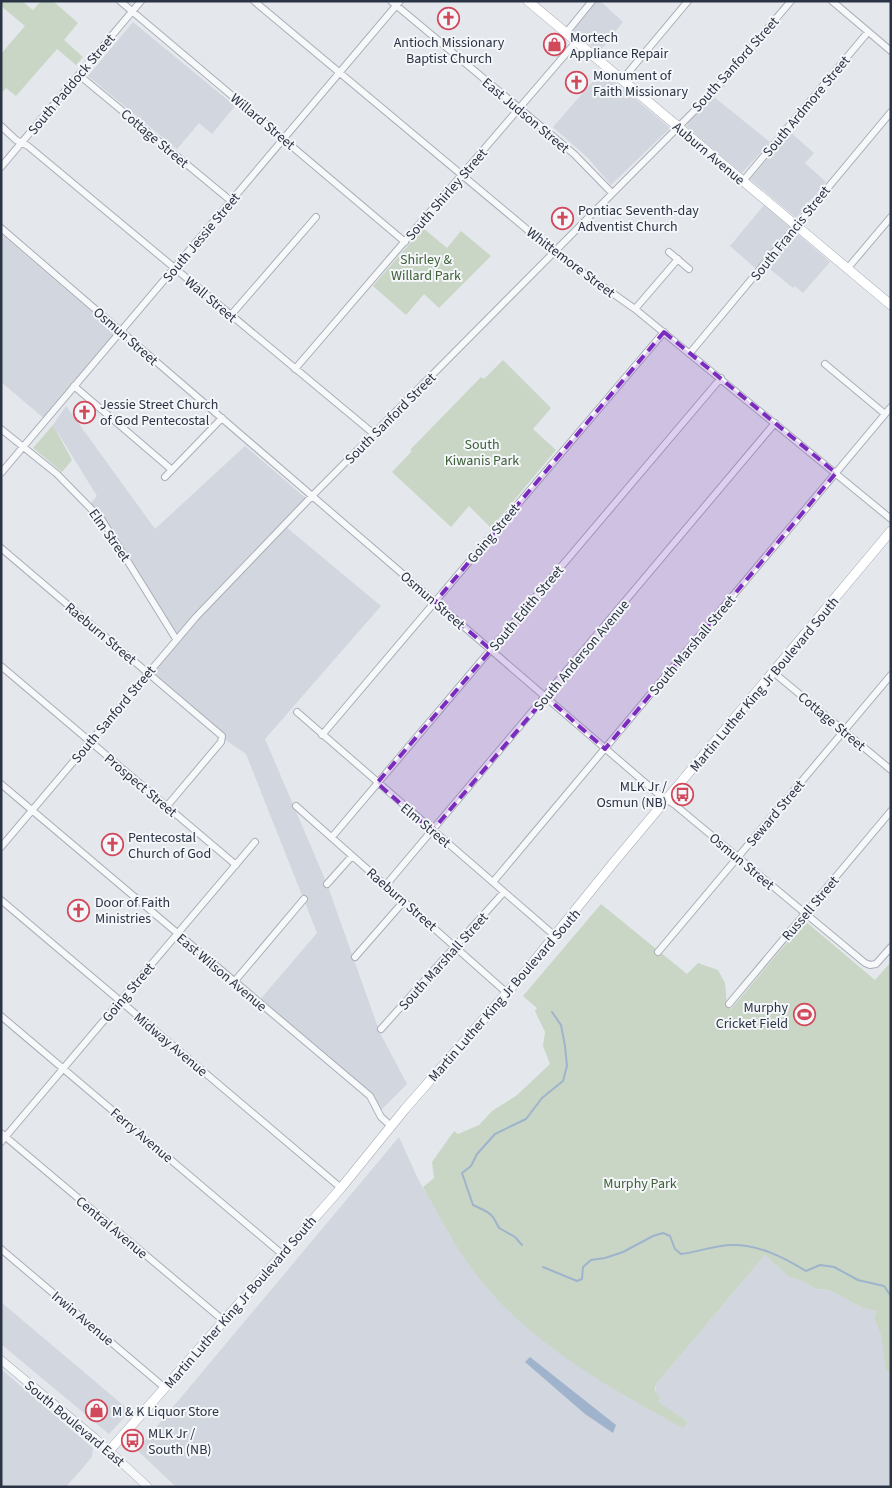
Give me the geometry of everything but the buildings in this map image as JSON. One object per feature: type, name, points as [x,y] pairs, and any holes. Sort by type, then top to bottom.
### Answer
[{"type":"main road","name":"Auburn Avenue","points":[[528,1],[891,305]]},
{"type":"main road","name":"Martin Luther King Jr Boulevard South","points":[[109,1451],[341,1188],[391,1126],[555,936],[891,531]]},
{"type":"street","name":"Willard Street","points":[[120,1],[405,242]]},
{"type":"street","name":"South Paddock Street","points":[[1,167],[141,1]]},
{"type":"street","name":"Whittemore Street","points":[[254,1],[554,252],[635,309],[891,519]]},
{"type":"street","points":[[566,33],[592,1]]},
{"type":"street","points":[[622,80],[688,1]]},
{"type":"street","name":"South Sanford Street","points":[[1,847],[176,639],[312,496],[728,76],[790,1]]},
{"type":"street","points":[[832,1],[891,50]]},
{"type":"street","name":"South Jessie Street","points":[[1,473],[340,73],[396,3]]},
{"type":"street","name":"East Judson Street","points":[[396,3],[574,154],[612,193]]},
{"type":"street","name":"South Ardmore Street","points":[[743,181],[868,32]]},
{"type":"street","name":"South Shirley Street","points":[[295,369],[576,42]]},
{"type":"street","name":"Cottage Street","points":[[79,75],[231,201]]},
{"type":"street","name":"South Francis Street","points":[[690,353],[891,112]]},
{"type":"street","name":"Wall Street","points":[[1,126],[374,434]]},
{"type":"street","points":[[231,315],[316,217]]},
{"type":"street","points":[[848,269],[891,217]]},
{"type":"street","name":"Osmun Street","points":[[1,228],[605,749],[805,913],[870,965],[876,964],[891,947]]},
{"type":"street","points":[[669,252],[689,269]]},
{"type":"street","points":[[635,309],[678,259]]},
{"type":"street","name":"Going Street","points":[[322,735],[664,332]]},
{"type":"street","points":[[825,364],[885,414]]},
{"type":"street","name":"South Edith Street","points":[[332,837],[721,378]]},
{"type":"street","points":[[74,386],[172,470]]},
{"type":"street","name":"South Marshall Street","points":[[493,882],[891,407]]},
{"type":"street","points":[[165,477],[222,418]]},
{"type":"street","name":"South Anderson Avenue","points":[[386,885],[775,423]]},
{"type":"street","name":"Elm Street","points":[[1,428],[57,474],[102,520],[176,639]]},
{"type":"street","name":"Raeburn Street","points":[[1,548],[221,734],[223,739],[166,806]]},
{"type":"street","name":"Prospect Street","points":[[1,666],[236,865]]},
{"type":"street","name":"Cottage Street","points":[[773,672],[891,770]]},
{"type":"street","name":"Seward Street","points":[[658,952],[891,675]]},
{"type":"street","name":"Elm Street","points":[[297,712],[555,936]]},
{"type":"street","name":"East Wilson Avenue","points":[[1,784],[370,1096],[383,1119],[391,1126]]},
{"type":"street","name":"Raeburn Street","points":[[296,806],[507,992]]},
{"type":"street","name":"Russell Street","points":[[729,1004],[891,811]]},
{"type":"street","name":"Going Street","points":[[3,1137],[255,842]]},
{"type":"street","points":[[327,884],[352,856]]},
{"type":"street","name":"South Marshall Street","points":[[381,1029],[504,892]]},
{"type":"street","points":[[234,982],[304,899]]},
{"type":"street","name":"Midway Avenue","points":[[1,900],[341,1188]]},
{"type":"street","points":[[354,957],[404,901]]},
{"type":"street","name":"Ferry Avenue","points":[[1,1016],[282,1254]]},
{"type":"street","name":"Central Avenue","points":[[3,1137],[224,1321]]},
{"type":"street","name":"Irwin Avenue","points":[[1,1249],[165,1388]]},
{"type":"street","name":"South Boulevard East","points":[[1,1360],[109,1451],[148,1487]]},
{"type":"highlighted area","points":[[664,332],[836,473],[605,749],[546,697],[432,831],[377,783],[491,650],[435,602]]},
{"type":"shaded area","points":[[595,1],[600,1],[623,22],[599,52],[572,30]]},
{"type":"shaded area","points":[[133,22],[235,106],[212,134],[199,123],[177,149],[88,76]]},
{"type":"shaded area","points":[[555,32],[567,42],[567,47],[557,58],[544,46]]},
{"type":"shaded area","points":[[602,71],[670,128],[611,185],[588,158],[553,127]]},
{"type":"shaded area","points":[[714,97],[770,142],[742,173],[687,127],[687,122]]},
{"type":"shaded area","points":[[790,132],[814,153],[805,163],[826,182],[796,218],[750,179]]},
{"type":"shaded area","points":[[764,205],[830,262],[803,293],[795,286],[793,288],[761,262],[755,268],[730,246]]},
{"type":"shaded area","points":[[1,234],[118,334],[46,420],[1,382]]},
{"type":"shaded area","points":[[66,406],[155,529],[245,446],[308,500],[285,526],[381,606],[265,739],[327,884],[380,1033],[407,1084],[378,1113],[373,1102],[258,1002],[317,933],[246,754],[220,736],[148,674],[177,640],[105,524],[88,506],[97,496],[53,425]]},
{"type":"shaded area","points":[[399,1137],[418,1179],[452,1239],[683,1427],[688,1422],[656,1401],[656,1384],[765,1255],[789,1277],[803,1281],[815,1289],[829,1290],[863,1308],[877,1311],[874,1317],[881,1336],[886,1369],[891,1373],[891,1487],[176,1487],[137,1450]]},
{"type":"shaded area","points":[[1,1302],[130,1411],[109,1434],[1,1344]]},
{"type":"shaded area","points":[[1,1369],[93,1448],[92,1457],[66,1487],[1,1487]]},
{"type":"green space","points":[[22,1],[33,10],[41,1],[53,1],[78,23],[64,40],[83,57],[76,65],[57,49],[16,96],[6,88],[1,94],[1,54],[25,26],[1,6],[1,2]]},
{"type":"green space","name":"Shirley & Willard Park","points":[[423,228],[447,248],[461,231],[491,256],[439,308],[424,294],[406,315],[373,286]]},
{"type":"green space","name":"South Kiwanis Park","points":[[503,360],[551,408],[533,429],[556,450],[491,528],[469,506],[451,527],[392,472],[412,451],[410,450],[481,377],[484,379]]},
{"type":"green space","points":[[53,425],[72,460],[62,472],[33,448]]},
{"type":"green space","name":"Murphy Park","points":[[601,904],[687,974],[698,963],[718,970],[725,983],[727,1005],[731,1009],[805,921],[875,980],[891,962],[891,1373],[886,1370],[881,1336],[874,1317],[877,1311],[863,1308],[829,1290],[815,1289],[803,1281],[789,1277],[765,1255],[656,1384],[655,1390],[660,1398],[657,1401],[688,1422],[683,1428],[609,1386],[538,1337],[516,1318],[485,1286],[456,1245],[423,1187],[434,1178],[432,1162],[454,1131],[458,1134],[479,1125],[492,1111],[516,1096],[550,1064],[543,1046],[545,1032],[535,1011],[537,1008],[523,996]]},
{"type":"water","points":[[530,1357],[616,1425],[613,1433],[585,1414],[525,1362]]},
{"type":"waterway","points":[[522,1245],[515,1237],[499,1228],[489,1213],[473,1205],[462,1173],[471,1166],[477,1154],[495,1134],[526,1119],[542,1098],[563,1081],[567,1066],[565,1046],[561,1025],[552,1012]]},
{"type":"waterway","points":[[543,1267],[577,1281],[582,1279],[583,1267],[591,1260],[623,1252],[653,1236],[663,1233],[670,1236],[675,1249],[681,1254],[730,1245],[740,1245],[760,1249],[779,1256],[806,1271],[820,1265],[834,1267],[858,1280],[884,1286],[891,1296]]},
{"type":"place","name":"Antioch Missionary Baptist Church","points":[[449,19]]},
{"type":"place","name":"Mortech Appliance Repair","points":[[554,45]]},
{"type":"place","name":"Monument of Faith Missionary","points":[[577,83]]},
{"type":"place","name":"Pontiac Seventh-day Adventist Church","points":[[562,218]]},
{"type":"place","name":"Jessie Street Church of God Pentecostal","points":[[84,412]]},
{"type":"place","name":"MLK Jr / Osmun (NB)","points":[[683,794]]},
{"type":"place","name":"Pentecostal Church of God","points":[[112,845]]},
{"type":"place","name":"Door of Faith Ministries","points":[[79,910]]},
{"type":"place","name":"Murphy Cricket Field","points":[[804,1015]]},
{"type":"place","name":"M & K Liquor Store","points":[[96,1411]]},
{"type":"place","name":"MLK Jr / South (NB)","points":[[132,1441]]}]
